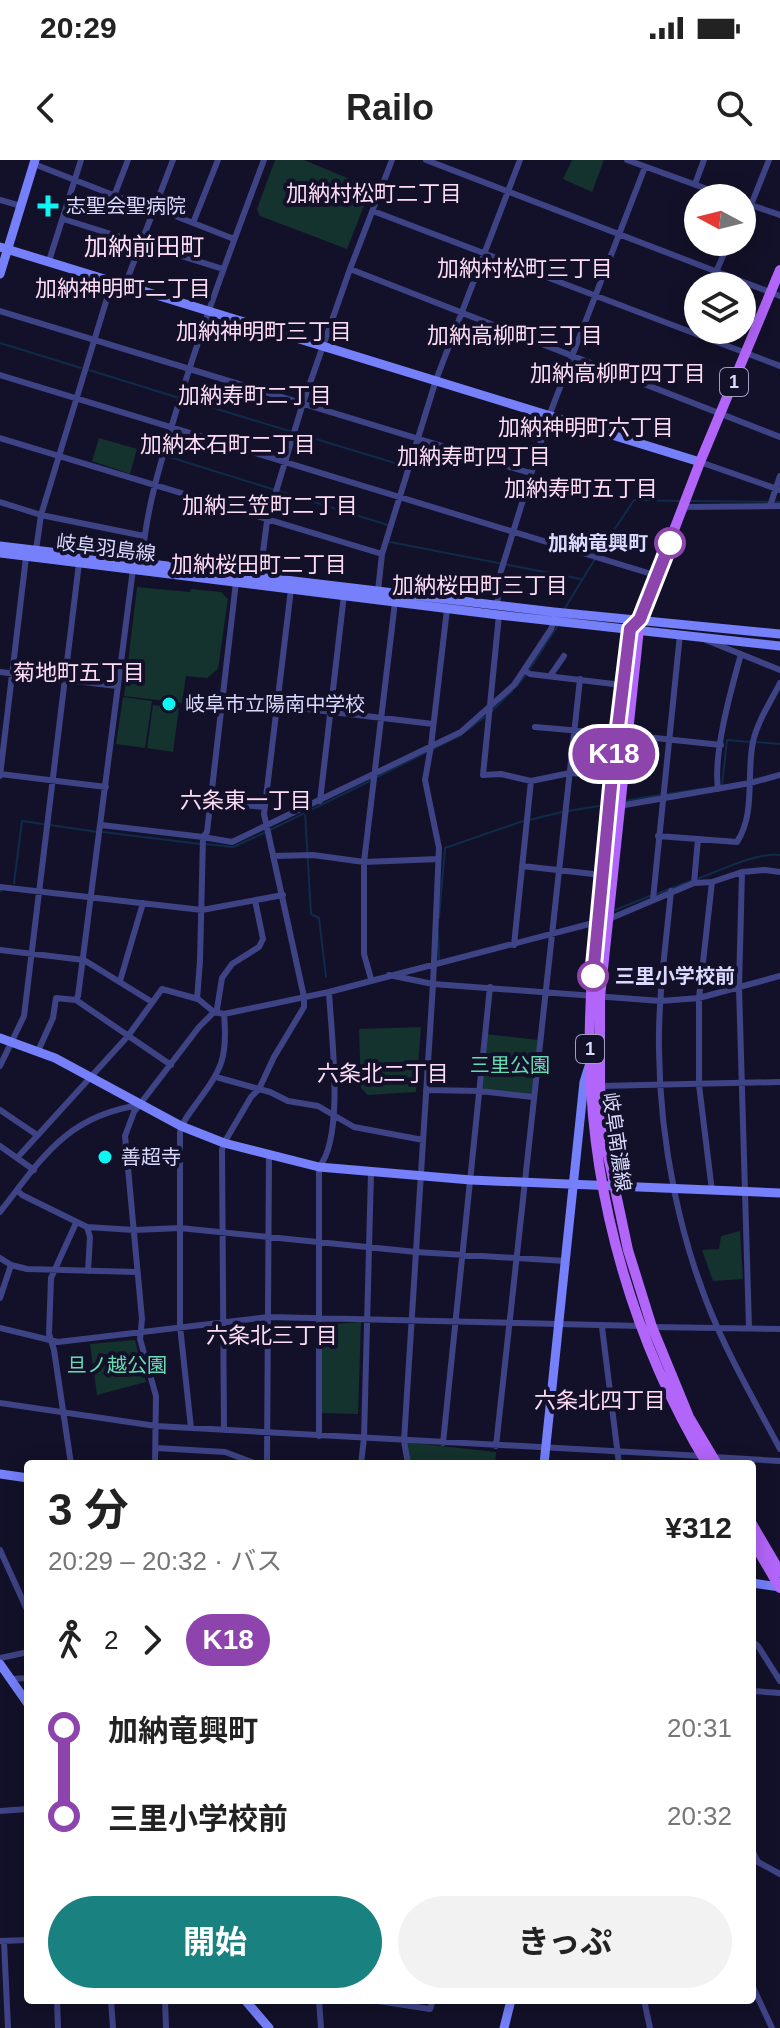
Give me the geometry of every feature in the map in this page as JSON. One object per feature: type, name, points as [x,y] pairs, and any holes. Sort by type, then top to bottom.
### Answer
[{"type":"main road","name":"岐阜南濃線","points":[[608,1186],[596,1137],[590,1062],[602,920],[619,806],[622,685],[636,626],[700,462],[747,352],[776,294],[780,270]]},
{"type":"main road","name":"岐阜南濃線","points":[[602,920],[602,875],[612,776],[622,735],[636,626]]},
{"type":"main road","name":"岐阜南濃線","points":[[596,996],[604,1137],[616,1249],[681,1421],[710,1460]]},
{"type":"main road","points":[[756,1531],[780,1572]]},
{"type":"main road","points":[[756,1547],[780,1588]]},
{"type":"street","points":[[49,261],[81,160]]},
{"type":"street","points":[[114,196],[128,160]]},
{"type":"street","points":[[125,285],[173,160]]},
{"type":"street","points":[[193,223],[218,160]]},
{"type":"street","points":[[142,562],[153,486],[207,311],[264,160]]},
{"type":"street","points":[[260,576],[267,521],[303,403],[322,344],[392,160]]},
{"type":"street","points":[[426,160],[716,272],[723,256]]},
{"type":"street","points":[[378,595],[382,554],[436,380],[520,160]]},
{"type":"street","points":[[627,160],[695,184],[704,160]]},
{"type":"street","points":[[756,184],[769,160]]},
{"type":"street","points":[[0,274],[4,248],[34,162],[114,196],[234,239]]},
{"type":"street","points":[[612,776],[570,773],[531,781],[501,774],[483,775],[501,571],[549,416],[642,164]]},
{"type":"street","points":[[0,200],[21,206]]},
{"type":"street","points":[[756,207],[780,215]]},
{"type":"street","points":[[373,211],[780,366]]},
{"type":"street","points":[[63,219],[223,269]]},
{"type":"street","points":[[4,248],[322,344],[777,489]]},
{"type":"street","points":[[350,269],[780,437]]},
{"type":"street","points":[[36,550],[41,515],[112,282]]},
{"type":"street","points":[[756,287],[776,294]]},
{"type":"street","points":[[0,311],[530,473]]},
{"type":"street","points":[[0,375],[658,576]]},
{"type":"street","points":[[0,438],[382,554]]},
{"type":"street","points":[[770,502],[780,476]]},
{"type":"street","points":[[0,502],[41,515],[144,536]]},
{"type":"street","points":[[683,507],[770,502],[780,506]]},
{"type":"street","name":"岐阜羽島線","points":[[0,546],[260,576],[378,595],[780,646]]},
{"type":"street","name":"岐阜羽島線","points":[[0,553],[344,595],[378,595],[395,602],[447,609],[498,610],[554,621],[780,634]]},
{"type":"street","points":[[26,557],[0,775],[106,787]]},
{"type":"street","points":[[0,1066],[24,1016],[79,563]]},
{"type":"street","points":[[76,1000],[84,960],[133,569]]},
{"type":"street","points":[[197,999],[203,837],[207,832],[237,582]]},
{"type":"street","points":[[224,1430],[224,1143],[259,1089],[304,1007],[264,807],[291,589]]},
{"type":"street","points":[[320,801],[344,595]]},
{"type":"street","points":[[371,979],[364,954],[364,862],[395,602]]},
{"type":"street","points":[[407,1460],[404,1441],[439,848],[425,780],[447,609]]},
{"type":"street","points":[[101,825],[232,842],[461,732],[508,691],[525,671],[554,621]]},
{"type":"street","points":[[653,899],[680,634]]},
{"type":"street","points":[[701,636],[712,645],[780,670]]},
{"type":"street","points":[[718,789],[721,745],[741,654]]},
{"type":"street","points":[[550,676],[564,656]]},
{"type":"street","points":[[525,671],[622,685]]},
{"type":"street","points":[[0,672],[117,686]]},
{"type":"street","points":[[496,1446],[580,679]]},
{"type":"street","points":[[658,836],[737,842],[744,832],[754,737],[780,683]]},
{"type":"street","points":[[222,699],[433,724]]},
{"type":"street","points":[[535,727],[721,745]]},
{"type":"street","points":[[619,806],[780,775]]},
{"type":"street","points":[[514,945],[531,781]]},
{"type":"street","points":[[210,802],[264,807]]},
{"type":"street","points":[[694,883],[698,839]]},
{"type":"street","points":[[273,856],[313,855],[364,862],[438,859]]},
{"type":"street","points":[[522,866],[602,875]]},
{"type":"street","points":[[17,1158],[128,1036],[162,989],[197,999],[214,1012],[224,1014],[329,992],[514,945],[602,920],[694,883],[712,882],[742,872],[780,872]]},
{"type":"street","points":[[742,872],[739,987],[749,1328]]},
{"type":"street","points":[[712,882],[699,998],[699,1085],[712,1191]]},
{"type":"street","points":[[0,887],[202,910],[283,895]]},
{"type":"street","points":[[671,891],[661,1001],[660,1084],[675,1189],[692,1258],[718,1328],[780,1449]]},
{"type":"street","points":[[155,1460],[156,1396],[140,1339],[125,1136],[134,1112],[214,1012],[222,978],[232,964],[259,947],[263,939],[255,900]]},
{"type":"street","points":[[120,981],[143,903]]},
{"type":"street","points":[[0,950],[84,960],[152,1002]]},
{"type":"street","points":[[389,975],[433,984],[661,1001],[699,998],[780,976]]},
{"type":"street","points":[[443,1443],[490,987]]},
{"type":"street","points":[[319,1436],[319,1167],[326,1159],[334,1117],[329,992]]},
{"type":"street","points":[[38,1051],[53,1018],[56,998],[76,1000],[171,1065]]},
{"type":"street","points":[[191,1428],[180,1326],[181,1126],[216,1077],[226,1049],[224,1014]]},
{"type":"street","points":[[0,1038],[38,1051],[181,1126],[224,1143],[319,1167],[471,1180],[780,1193]]},
{"type":"street","points":[[545,1460],[584,1082],[590,1062]]},
{"type":"street","points":[[216,1077],[288,1101],[318,1106],[354,1127],[423,1140]]},
{"type":"street","points":[[600,1086],[780,1082]]},
{"type":"street","points":[[426,1090],[480,1091],[533,1097]]},
{"type":"street","points":[[0,1212],[48,1149],[95,1115],[141,1105]]},
{"type":"street","points":[[0,1110],[37,1135]]},
{"type":"street","points":[[0,1146],[34,1170]]},
{"type":"street","points":[[267,1460],[269,1155]]},
{"type":"street","points":[[361,1460],[371,1173]]},
{"type":"street","points":[[17,1190],[87,1227],[134,1230],[180,1228],[416,1252],[566,1261]]},
{"type":"street","points":[[71,1460],[65,1413],[49,1334],[55,1270],[76,1223]]},
{"type":"street","points":[[87,1227],[90,1237],[88,1271]]},
{"type":"street","points":[[0,1258],[11,1265],[55,1270],[137,1272]]},
{"type":"street","points":[[0,1298],[11,1265]]},
{"type":"street","points":[[0,1328],[52,1342],[268,1317],[780,1329]]},
{"type":"street","points":[[602,1327],[619,1460]]},
{"type":"street","points":[[0,1403],[156,1426],[710,1460]]},
{"type":"street","points":[[156,1448],[225,1452],[246,1460]]},
{"type":"street","points":[[756,1461],[780,1461]]},
{"type":"street","points":[[0,1474],[24,1477]]},
{"type":"street","points":[[0,1550],[24,1603]]},
{"type":"street","points":[[756,1584],[780,1588]]},
{"type":"street","points":[[756,1644],[780,1681]]},
{"type":"street","points":[[24,1653],[0,1661],[7,1679],[24,1699]]},
{"type":"street","points":[[756,1691],[780,1693]]},
{"type":"street","points":[[0,1811],[24,1809]]},
{"type":"street","points":[[756,1858],[780,1874]]},
{"type":"street","points":[[8,2028],[2,1941],[24,1940]]},
{"type":"street","points":[[756,1994],[772,2028]]},
{"type":"street","points":[[57,2004],[58,2028]]},
{"type":"street","points":[[111,2004],[113,2028]]},
{"type":"street","points":[[165,2004],[166,2028]]},
{"type":"street","points":[[249,2004],[269,2028]]},
{"type":"street","points":[[319,2004],[321,2028]]},
{"type":"street","points":[[408,2004],[430,2009],[432,2004]]},
{"type":"street","points":[[504,2028],[510,2004]]},
{"type":"street","points":[[645,2004],[650,2028]]},
{"type":"green space","points":[[275,160],[304,160],[371,188],[347,249],[260,216],[257,209]]},
{"type":"green space","points":[[572,160],[604,160],[592,192],[563,179]]},
{"type":"green space","points":[[99,438],[137,449],[130,474],[92,461]]},
{"type":"green space","points":[[137,587],[221,592],[228,599],[218,669],[207,678],[186,676],[182,703],[124,696]]},
{"type":"green space","points":[[123,697],[152,701],[145,748],[116,744]]},
{"type":"green space","points":[[153,705],[179,708],[173,752],[147,748]]},
{"type":"green space","points":[[421,1027],[416,1092],[368,1095],[361,1088],[359,1029]]},
{"type":"green space","name":"三里公園","points":[[485,1034],[539,1040],[533,1097],[480,1091]]},
{"type":"green space","points":[[740,1231],[743,1279],[713,1281],[702,1250],[719,1249],[721,1236]]},
{"type":"green space","points":[[361,1322],[358,1414],[322,1413],[322,1325]]},
{"type":"green space","name":"旦ノ越公園","points":[[135,1340],[146,1382],[97,1395],[90,1344]]},
{"type":"green space","points":[[405,1442],[496,1452],[495,1460],[407,1460]]},
{"type":"waterway","points":[[0,343],[81,368]]},
{"type":"waterway","points":[[89,370],[176,397]]},
{"type":"waterway","points":[[184,399],[408,467]]},
{"type":"waterway","points":[[166,456],[391,526]]},
{"type":"waterway","points":[[598,554],[634,500],[679,501]]},
{"type":"waterway","points":[[689,501],[780,502]]},
{"type":"waterway","points":[[390,542],[581,579]]},
{"type":"waterway","points":[[565,608],[595,559]]},
{"type":"waterway","points":[[529,670],[558,625]]},
{"type":"waterway","points":[[517,686],[525,676]]},
{"type":"waterway","points":[[491,712],[512,691]]},
{"type":"waterway","points":[[466,731],[486,716]]},
{"type":"waterway","points":[[377,777],[461,735]]},
{"type":"waterway","points":[[722,786],[727,740],[750,742]]},
{"type":"waterway","points":[[757,742],[780,744]]},
{"type":"waterway","points":[[270,830],[372,780]]},
{"type":"waterway","points":[[667,794],[700,789]]},
{"type":"waterway","points":[[623,801],[660,795]]},
{"type":"waterway","points":[[568,811],[605,805]]},
{"type":"waterway","points":[[305,812],[311,914],[319,918],[326,977]]},
{"type":"waterway","points":[[529,820],[562,812]]},
{"type":"waterway","points":[[14,883],[22,821],[98,832]]},
{"type":"waterway","points":[[439,918],[445,848],[523,821]]},
{"type":"waterway","points":[[103,832],[200,844]]},
{"type":"waterway","points":[[206,844],[233,847],[264,833]]},
{"type":"waterway","points":[[697,879],[748,859],[780,855]]},
{"type":"waterway","points":[[656,894],[691,881]]},
{"type":"waterway","points":[[615,910],[650,896]]},
{"type":"waterway","points":[[438,932],[439,959]]},
{"type":"bus line","name":"K18","points":[[593,976],[630,629],[640,619],[670,543]]},
{"type":"place","name":"志聖会聖病院","points":[[48,206]]},
{"type":"place","name":"加納竜興町","points":[[670,543]]},
{"type":"place","name":"岐阜市立陽南中学校","points":[[169,704]]},
{"type":"place","name":"三里小学校前","points":[[593,976]]},
{"type":"place","name":"善超寺","points":[[105,1157]]},
{"type":"district","name":"加納村松町二丁目","points":[[374,193]]},
{"type":"district","name":"加納前田町","points":[[144,246]]},
{"type":"district","name":"加納村松町三丁目","points":[[525,268]]},
{"type":"district","name":"加納神明町二丁目","points":[[123,288]]},
{"type":"district","name":"加納神明町三丁目","points":[[264,331]]},
{"type":"district","name":"加納高柳町三丁目","points":[[515,335]]},
{"type":"district","name":"加納高柳町四丁目","points":[[618,373]]},
{"type":"district","name":"加納寿町二丁目","points":[[255,395]]},
{"type":"district","name":"加納神明町六丁目","points":[[586,427]]},
{"type":"district","name":"加納本石町二丁目","points":[[228,444]]},
{"type":"district","name":"加納寿町四丁目","points":[[474,456]]},
{"type":"district","name":"加納寿町五丁目","points":[[581,488]]},
{"type":"district","name":"加納三笠町二丁目","points":[[270,505]]},
{"type":"district","name":"加納桜田町二丁目","points":[[259,564]]},
{"type":"district","name":"加納桜田町三丁目","points":[[480,585]]},
{"type":"district","name":"菊地町五丁目","points":[[79,672]]},
{"type":"district","name":"六条東一丁目","points":[[246,800]]},
{"type":"district","name":"六条北二丁目","points":[[383,1073]]},
{"type":"district","name":"六条北三丁目","points":[[272,1335]]},
{"type":"district","name":"六条北四丁目","points":[[600,1400]]}]
